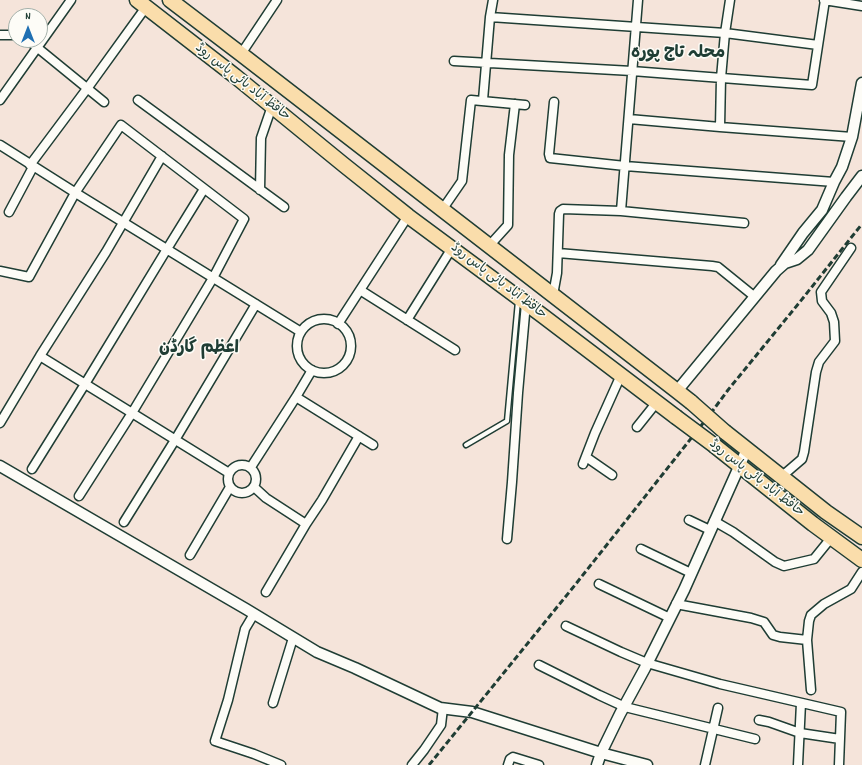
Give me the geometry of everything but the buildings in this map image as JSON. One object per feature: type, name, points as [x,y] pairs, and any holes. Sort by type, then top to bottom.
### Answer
[{"type":"highway","name":"حافظ آباد بائی پاس روڈ","points":[[170,0],[677,391],[725,432],[826,512],[862,537]]},
{"type":"highway","name":"حافظ آباد بائی پاس روڈ","points":[[141,3],[235,76],[408,216],[676,416],[831,538],[862,560]]},
{"type":"street","points":[[48,32],[71,0]]},
{"type":"street","points":[[241,54],[278,0]]},
{"type":"street","points":[[483,100],[490,17],[493,0]]},
{"type":"street","points":[[621,211],[638,0]]},
{"type":"street","points":[[720,128],[721,78],[730,0]]},
{"type":"street","points":[[454,61],[632,71],[812,85],[825,0],[862,6]]},
{"type":"street","points":[[9,212],[32,166],[87,89],[141,3]]},
{"type":"street","points":[[490,17],[725,33],[818,45]]},
{"type":"street","points":[[0,100],[37,48],[104,102]]},
{"type":"street","points":[[677,391],[776,271],[803,233],[822,210],[842,167],[852,137],[862,83]]},
{"type":"street","points":[[138,100],[284,207]]},
{"type":"street","points":[[442,210],[462,181],[471,100],[525,105]]},
{"type":"street","points":[[554,102],[549,154],[550,158],[625,166],[834,182]]},
{"type":"street","points":[[489,246],[508,225],[509,155],[515,104]]},
{"type":"street","points":[[260,190],[260,138],[272,106]]},
{"type":"street","points":[[629,119],[720,128],[852,137]]},
{"type":"street","points":[[0,271],[29,277],[75,193],[121,125],[244,219],[213,278],[132,414],[79,496]]},
{"type":"street","points":[[0,145],[123,223],[301,332]]},
{"type":"street","points":[[0,423],[40,356],[106,252],[162,156]]},
{"type":"street","points":[[776,271],[785,263],[797,260],[808,250],[862,176]]},
{"type":"street","points":[[32,469],[204,189]]},
{"type":"street","points":[[553,295],[557,273],[559,214],[563,209],[621,211],[744,223]]},
{"type":"street","points":[[338,324],[408,216]]},
{"type":"street","points":[[407,320],[452,248]]},
{"type":"street","points":[[781,477],[802,459],[816,372],[819,362],[835,341],[834,322],[831,313],[822,300],[821,292],[851,248]]},
{"type":"street","points":[[558,253],[718,267],[755,297]]},
{"type":"street","points":[[360,290],[455,350]]},
{"type":"street","points":[[507,539],[518,393],[522,300]]},
{"type":"street","points":[[124,522],[176,440],[256,304]]},
{"type":"street","points":[[318,320],[329,320],[338,324],[346,331],[350,341],[350,351],[346,361],[339,369],[330,373],[319,373],[305,366],[301,362],[297,352],[297,342],[301,332],[308,324],[318,320]]},
{"type":"street","points":[[40,356],[229,473]]},
{"type":"street","points":[[251,468],[296,398],[312,370]]},
{"type":"street","points":[[612,475],[585,461],[595,433],[621,375]]},
{"type":"street","points":[[296,398],[373,445]]},
{"type":"street","points":[[637,427],[657,402]]},
{"type":"street","points":[[266,592],[359,436]]},
{"type":"street","points":[[597,765],[601,753],[670,618],[747,449]]},
{"type":"street","points":[[238,465],[247,465],[251,468],[256,475],[257,480],[254,487],[246,493],[237,493],[228,483],[229,473],[238,465]]},
{"type":"street","points":[[0,466],[317,652],[440,708],[472,712],[601,753],[647,765]]},
{"type":"street","points":[[190,555],[230,487]]},
{"type":"street","points":[[254,487],[266,498],[306,524]]},
{"type":"street","points":[[689,520],[712,525],[732,532],[775,562],[784,566],[814,559],[831,538]]},
{"type":"street","points":[[641,549],[691,573]]},
{"type":"street","points":[[811,690],[807,640],[811,615],[824,604],[851,589],[862,572]]},
{"type":"street","points":[[600,584],[670,618]]},
{"type":"street","points":[[676,604],[751,618],[764,622],[773,635],[807,640]]},
{"type":"street","points":[[254,614],[245,629],[228,700],[215,741],[281,765]]},
{"type":"street","points":[[566,626],[648,663],[720,684],[841,712],[839,765]]},
{"type":"street","points":[[273,703],[293,638]]},
{"type":"street","points":[[539,665],[625,707],[755,740]]},
{"type":"street","points":[[798,765],[802,703]]},
{"type":"street","points":[[412,765],[441,726],[443,708]]},
{"type":"street","points":[[705,765],[718,708]]},
{"type":"street","points":[[759,720],[800,733],[840,739]]},
{"type":"street","points":[[508,765],[510,758],[513,757],[539,765]]},
{"type":"lane","points":[[466,445],[507,421],[522,300]]},
{"type":"railway","points":[[429,765],[575,585],[728,390],[862,224]]},
{"type":"district","name":"محلہ تاج پورہ","points":[[678,55]]},
{"type":"district","name":"اعظم گارڈن","points":[[199,350]]}]
